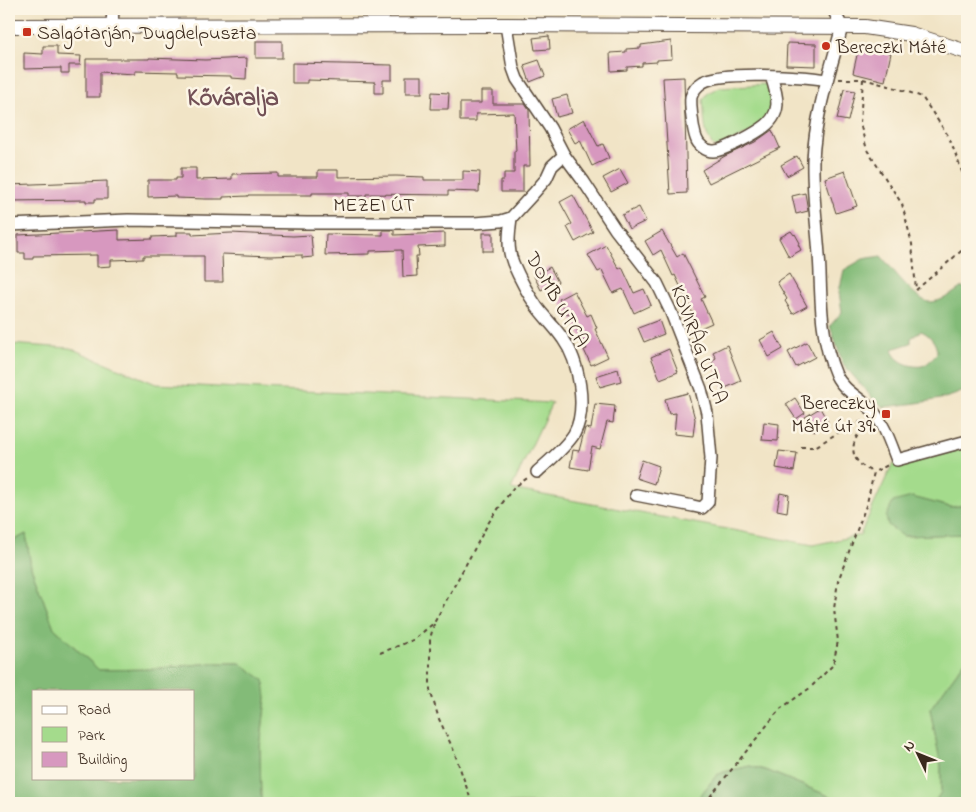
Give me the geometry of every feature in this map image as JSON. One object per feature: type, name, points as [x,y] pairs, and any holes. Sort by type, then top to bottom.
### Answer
[{"type":"main road","points":[[9,26],[506,24],[866,27],[911,34],[967,52]]},
{"type":"street","points":[[112,25],[113,9]]},
{"type":"street","points":[[833,9],[842,27],[817,123],[813,159],[813,196],[820,274],[821,319],[830,358],[837,377],[842,384],[877,416],[886,433],[896,460],[967,442]]},
{"type":"street","points":[[506,24],[513,68],[517,78],[550,128],[564,154],[552,166],[546,179],[511,218]]},
{"type":"street","points":[[771,76],[777,95],[775,113],[769,124],[719,150],[712,152],[701,146],[696,138],[691,96],[696,88],[708,80],[724,77],[771,76],[806,76],[827,80]]},
{"type":"street","name":"KŐVIRÁG UTCA","points":[[564,154],[615,229],[657,283],[689,357],[701,389],[707,413],[711,458],[708,502],[705,506],[702,508],[636,495]]},
{"type":"street","name":"MEZEI ÚT","points":[[9,225],[128,220],[465,223],[501,221],[511,218]]},
{"type":"street","name":"DOMB UTCA","points":[[511,218],[508,238],[512,262],[536,305],[564,340],[572,360],[581,395],[579,422],[574,433],[565,446],[537,472]]},
{"type":"path","points":[[863,79],[860,123],[867,150],[902,204],[912,244],[916,290],[967,246]]},
{"type":"path","points":[[827,80],[863,79],[922,97],[949,137],[967,185]]},
{"type":"path","points":[[801,448],[814,447],[844,429],[877,416]]},
{"type":"path","points":[[874,472],[861,466],[856,461],[853,446],[864,427],[877,416]]},
{"type":"path","points":[[705,803],[780,709],[810,688],[833,665],[838,641],[834,609],[838,581],[867,503],[874,472],[896,460]]},
{"type":"path","points":[[472,803],[454,751],[439,719],[430,690],[430,639],[434,623],[489,522],[513,488],[537,472]]},
{"type":"path","points":[[380,653],[413,640],[434,623]]},
{"type":"green space","points":[[767,84],[772,89],[772,112],[767,125],[716,148],[706,132],[703,100],[708,93],[719,87]]},
{"type":"green space","points":[[881,256],[911,290],[930,302],[947,297],[962,287],[967,289],[967,389],[939,399],[884,407],[874,400],[843,364],[830,326],[842,312],[839,292],[844,270],[863,259]],"holes":[[[921,331],[932,339],[937,353],[928,363],[922,366],[913,366],[899,360],[892,349],[911,343],[911,338]]]},
{"type":"green space","points":[[9,344],[70,348],[156,384],[552,403],[511,489],[813,545],[860,535],[892,465],[967,448],[967,505],[950,507],[912,497],[903,536],[967,534],[967,658],[930,709],[941,766],[941,793],[934,803],[846,803],[768,771],[750,766],[717,775],[694,803],[261,803],[260,748],[266,698],[240,663],[211,663],[152,669],[99,670],[54,628],[31,567],[26,534],[9,543]]},
{"type":"green space","points":[[912,497],[950,507],[967,505],[967,534],[903,536],[888,525],[886,517],[893,502]]},
{"type":"green space","points":[[26,534],[31,567],[54,628],[99,670],[152,669],[211,663],[240,663],[264,680],[266,698],[260,748],[261,803],[9,803],[9,543]]},
{"type":"green space","points":[[967,658],[967,803],[934,803],[941,792],[941,766],[930,709]]},
{"type":"green space","points":[[750,766],[768,771],[846,803],[694,803],[717,775]]},
{"type":"building","points":[[549,36],[550,49],[535,50],[533,38]]},
{"type":"building","points":[[256,41],[282,41],[282,58],[256,58]]},
{"type":"building","points":[[671,41],[672,59],[642,63],[642,66],[627,67],[627,70],[611,71],[610,53],[626,52],[626,49],[641,48],[641,45]]},
{"type":"building","points":[[787,43],[816,44],[816,66],[786,65]]},
{"type":"building","points":[[43,46],[57,46],[57,55],[81,56],[80,65],[69,65],[69,73],[61,73],[61,68],[24,69],[24,53],[43,54]]},
{"type":"building","points":[[859,46],[891,53],[885,81],[853,73]]},
{"type":"building","points":[[149,58],[205,60],[247,58],[246,79],[231,78],[231,76],[178,75],[178,72],[135,71],[135,74],[100,72],[100,97],[86,97],[86,59]]},
{"type":"building","points":[[539,60],[545,76],[530,82],[524,65]]},
{"type":"building","points":[[292,63],[392,65],[392,80],[383,80],[383,93],[375,93],[375,82],[307,80],[307,83],[292,83]]},
{"type":"building","points":[[406,76],[422,76],[422,93],[406,93]]},
{"type":"building","points":[[684,77],[687,193],[670,194],[663,78]]},
{"type":"building","points":[[844,89],[855,91],[848,121],[837,119]]},
{"type":"building","points":[[481,91],[493,91],[493,104],[525,104],[529,110],[530,166],[523,166],[523,192],[501,192],[501,180],[504,180],[504,173],[514,173],[514,151],[516,151],[514,113],[476,114],[476,121],[460,121],[460,103],[481,103]]},
{"type":"building","points":[[432,92],[449,93],[448,109],[431,109]]},
{"type":"building","points":[[567,95],[572,113],[557,117],[552,99]]},
{"type":"building","points":[[584,119],[598,146],[603,144],[609,158],[592,166],[580,140],[575,143],[567,129]]},
{"type":"building","points":[[772,130],[780,148],[709,183],[702,170],[725,156],[755,142]]},
{"type":"building","points":[[797,156],[803,167],[787,176],[781,165]]},
{"type":"building","points":[[181,168],[196,168],[196,180],[232,179],[232,174],[278,173],[278,177],[318,177],[318,170],[338,170],[338,177],[396,176],[424,177],[424,180],[463,180],[463,171],[480,172],[479,192],[448,191],[448,195],[366,194],[366,196],[349,196],[349,193],[312,193],[312,195],[248,195],[223,197],[223,199],[176,198],[176,196],[148,197],[148,180],[176,180],[176,178],[181,178]]},
{"type":"building","points":[[620,169],[628,183],[611,192],[603,178]]},
{"type":"building","points":[[845,171],[857,206],[836,213],[825,178]]},
{"type":"building","points":[[107,181],[107,199],[95,199],[95,202],[86,202],[86,200],[9,201],[9,185]]},
{"type":"building","points":[[805,193],[808,211],[796,214],[792,196]]},
{"type":"building","points":[[573,195],[593,232],[575,242],[567,227],[572,224],[560,202]]},
{"type":"building","points":[[639,207],[646,221],[629,229],[622,215]]},
{"type":"building","points":[[119,230],[119,240],[177,236],[177,232],[192,232],[192,235],[231,233],[311,235],[313,257],[302,258],[302,255],[222,254],[223,282],[204,282],[204,256],[143,256],[143,259],[111,260],[111,266],[97,267],[97,255],[33,256],[33,259],[25,259],[25,253],[18,253],[18,235]]},
{"type":"building","points":[[383,230],[394,230],[394,235],[445,233],[445,246],[418,247],[419,256],[416,256],[417,276],[403,277],[402,250],[370,251],[370,254],[325,255],[326,234],[383,235]]},
{"type":"building","points":[[662,231],[677,257],[683,253],[705,297],[701,299],[712,323],[698,329],[675,275],[673,276],[661,250],[653,255],[645,241]]},
{"type":"building","points":[[791,231],[800,243],[798,244],[801,250],[789,257],[779,238]]},
{"type":"building","points":[[483,233],[493,233],[493,251],[483,251]]},
{"type":"building","points":[[606,245],[619,269],[622,267],[634,293],[644,289],[651,305],[634,313],[623,289],[613,293],[602,270],[598,272],[588,255]]},
{"type":"building","points":[[550,267],[558,282],[541,290],[534,276]]},
{"type":"building","points":[[789,274],[807,306],[793,314],[777,282]]},
{"type":"building","points":[[574,291],[587,316],[591,314],[597,328],[595,329],[608,357],[591,365],[584,350],[587,349],[569,313],[567,314],[559,299]]},
{"type":"building","points":[[659,320],[664,334],[644,342],[638,328]]},
{"type":"building","points":[[774,332],[783,349],[769,357],[760,340]]},
{"type":"building","points":[[807,342],[815,357],[796,367],[788,352]]},
{"type":"building","points":[[727,345],[741,381],[723,389],[712,361],[716,358],[713,352]]},
{"type":"building","points":[[669,349],[678,372],[660,379],[651,357]]},
{"type":"building","points":[[618,369],[621,381],[600,387],[596,376]]},
{"type":"building","points":[[688,393],[695,419],[693,436],[674,434],[676,413],[669,414],[665,399]]},
{"type":"building","points":[[795,398],[805,413],[796,419],[786,404]]},
{"type":"building","points":[[595,404],[615,406],[613,423],[607,422],[600,449],[592,447],[588,470],[570,467],[573,450],[579,451],[585,428],[591,429]]},
{"type":"building","points":[[820,408],[828,422],[814,431],[805,417]]},
{"type":"building","points":[[764,422],[779,424],[778,441],[762,440]]},
{"type":"building","points":[[779,451],[797,453],[794,471],[776,468]]},
{"type":"building","points":[[642,460],[659,466],[654,484],[636,478]]},
{"type":"building","points":[[780,493],[789,495],[787,512],[777,510]]},
{"type":"place","name":"Salgótarján, Dugdelpuszta","points":[[27,32]]},
{"type":"place","name":"Bereczki Máté","points":[[826,46]]},
{"type":"place","name":"Bereczky Máté út 39.","points":[[886,414]]},
{"type":"district","name":"Kőváralja","points":[[233,96]]}]
